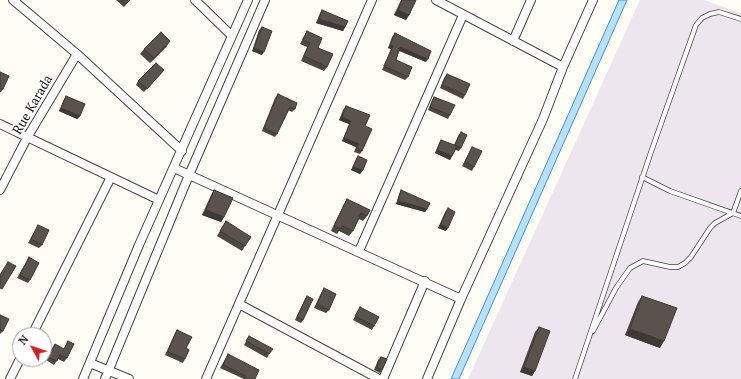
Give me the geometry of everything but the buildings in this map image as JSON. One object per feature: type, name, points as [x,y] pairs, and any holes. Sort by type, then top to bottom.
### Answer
[{"type":"street","points":[[13,0],[77,54],[182,151]]},
{"type":"street","points":[[195,0],[232,36]]},
{"type":"street","points":[[105,379],[99,367],[159,200],[248,0]]},
{"type":"street","points":[[83,379],[99,367],[189,175],[265,0]]},
{"type":"street","points":[[206,379],[372,0]]},
{"type":"street","points":[[436,0],[563,67]]},
{"type":"street","points":[[513,41],[531,0]]},
{"type":"street","points":[[427,379],[461,298],[541,125],[563,67],[593,0]]},
{"type":"street","points":[[359,250],[463,14]]},
{"type":"street","name":"Rue Karada","points":[[0,190],[28,136],[77,54]]},
{"type":"street","points":[[0,124],[28,136],[159,200]]},
{"type":"street","points":[[174,168],[359,250],[461,298]]},
{"type":"street","points":[[36,327],[111,177]]},
{"type":"street","points":[[383,379],[426,281]]},
{"type":"street","points":[[239,304],[379,379]]},
{"type":"street","points":[[10,379],[16,367]]},
{"type":"street","points":[[99,367],[129,379]]},
{"type":"lane","points":[[575,379],[642,177],[696,25],[702,18],[719,12],[741,19]]},
{"type":"lane","points":[[642,177],[670,191],[741,216]]},
{"type":"lane","points":[[586,346],[616,288],[630,268],[644,261],[670,267],[678,267],[685,263],[691,257],[710,228],[733,213],[741,191]]},
{"type":"shaded area","points":[[640,0],[704,0],[741,13],[741,379],[468,379]]},
{"type":"water","points":[[619,0],[627,0],[459,379],[451,379]]}]
